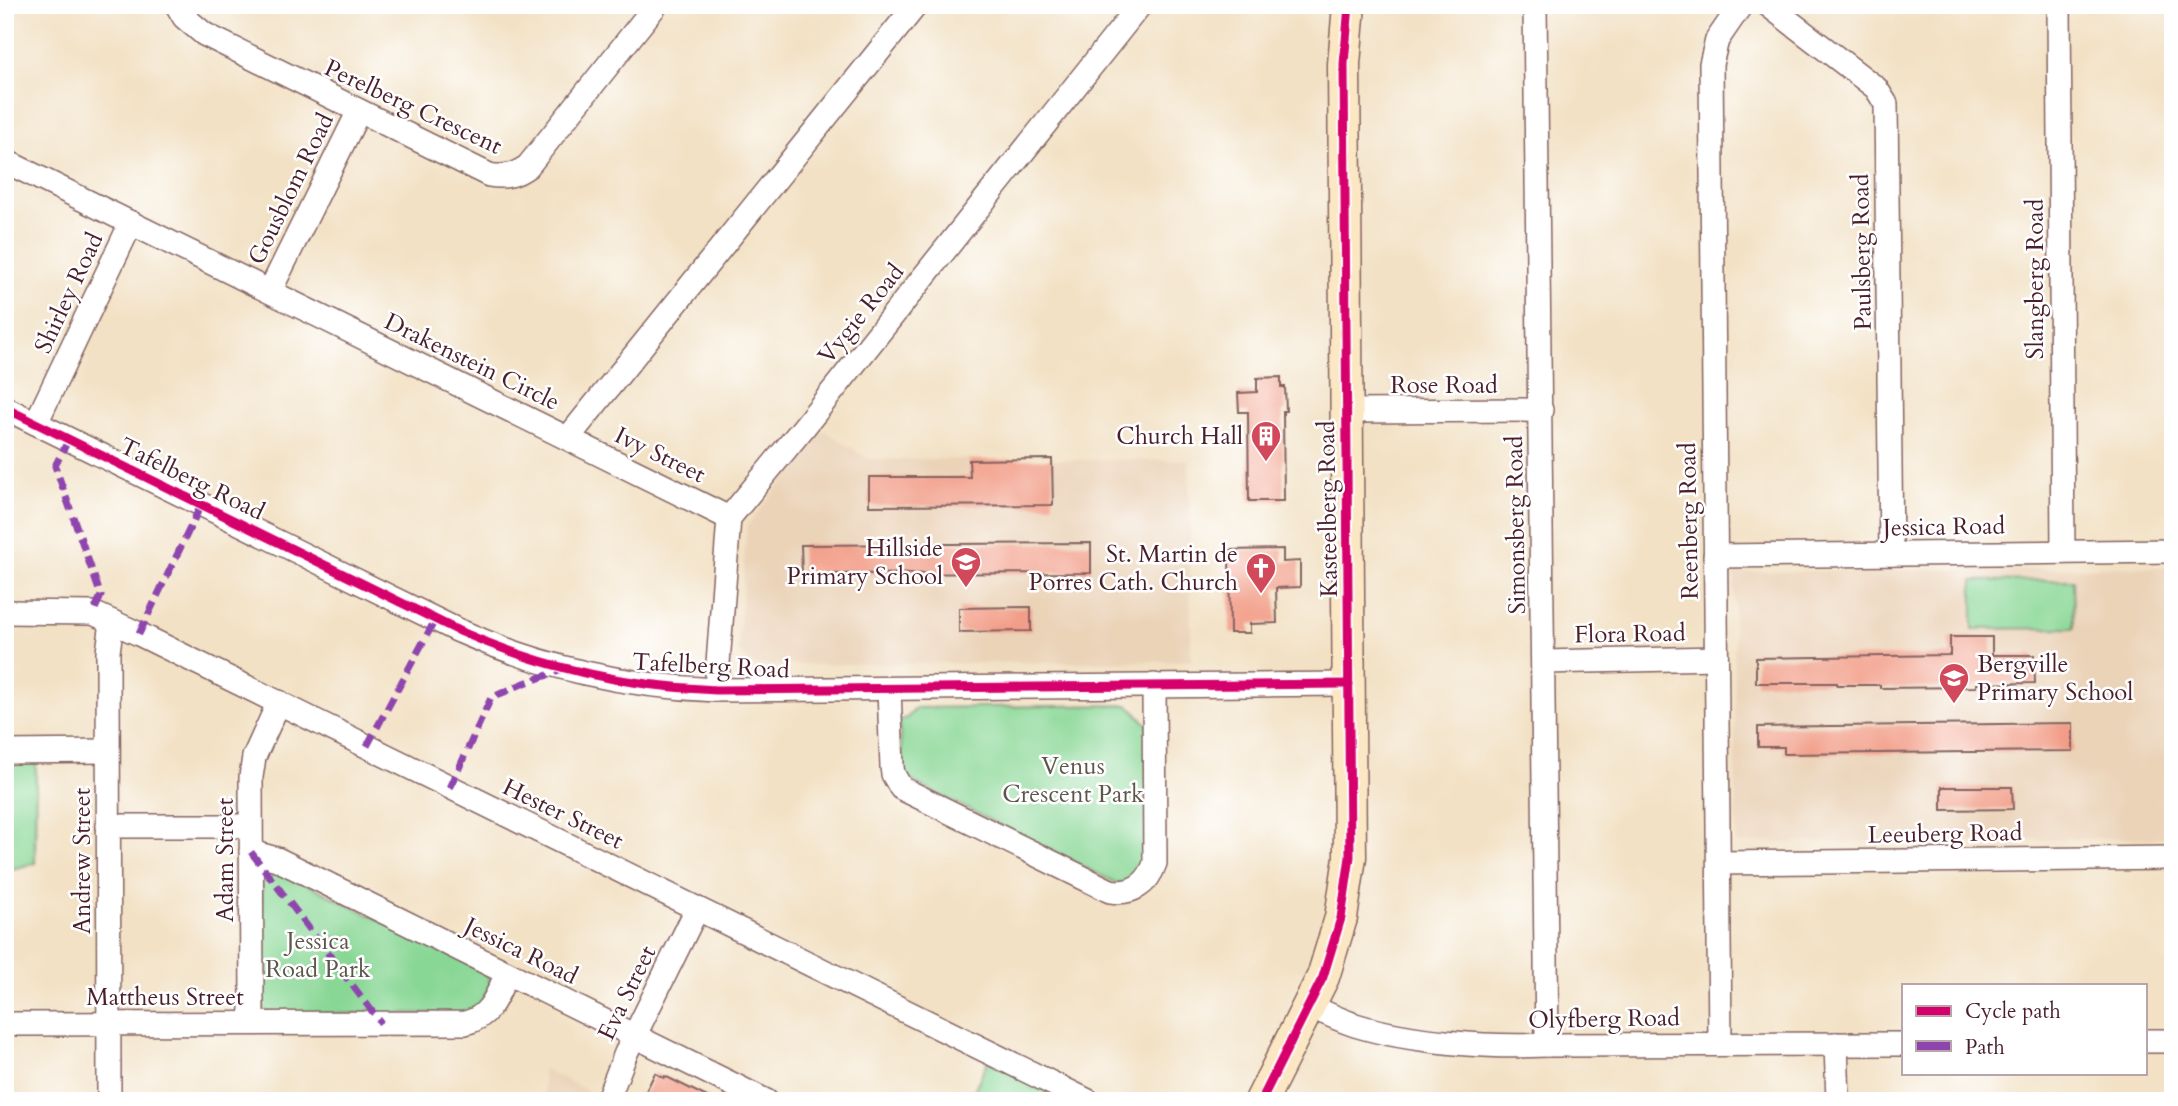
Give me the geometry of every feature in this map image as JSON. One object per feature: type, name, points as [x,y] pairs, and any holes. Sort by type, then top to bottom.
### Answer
[{"type":"street","name":"Perelberg Crescent","points":[[177,5],[184,17],[204,34],[489,176],[504,177],[528,166],[656,5]]},
{"type":"street","name":"Drakenstein Circle","points":[[5,161],[568,439],[916,5]]},
{"type":"street","name":"Vygie Road","points":[[729,518],[1140,5]]},
{"type":"street","name":"Kasteelberg Road","points":[[1261,1101],[1310,1006],[1333,947],[1347,887],[1350,857],[1344,64],[1349,5]]},
{"type":"street","name":"Simonsberg Road","points":[[1535,5],[1548,1045]]},
{"type":"street","name":"Reenberg Road","points":[[1720,1044],[1711,64],[1717,40],[1741,5]]},
{"type":"street","name":"Paulsberg Road","points":[[1768,5],[1876,88],[1886,104],[1891,554]]},
{"type":"street","name":"Slangberg Road","points":[[2059,5],[2063,552]]},
{"type":"street","name":"Gousblom Road","points":[[270,291],[359,111]]},
{"type":"street","name":"Shirley Road","points":[[36,423],[131,223]]},
{"type":"street","name":"Tafelberg Road","points":[[5,408],[423,614],[501,649],[564,669],[616,681],[669,688],[716,690],[1349,684]]},
{"type":"street","name":"Rose Road","points":[[1347,411],[1541,411]]},
{"type":"street","name":"Ivy Street","points":[[568,439],[729,518]]},
{"type":"street","points":[[716,690],[729,518]]},
{"type":"street","name":"Jessica Road","points":[[1715,556],[2173,551]]},
{"type":"street","name":"Hester Street","points":[[5,612],[81,612],[112,622],[1087,1101]]},
{"type":"street","name":"Andrew Street","points":[[109,1101],[108,652],[112,622]]},
{"type":"street","name":"Flora Road","points":[[1544,662],[1716,658]]},
{"type":"street","points":[[889,689],[892,767],[893,775],[901,788],[1110,891],[1126,892],[1141,885],[1155,863],[1154,685]]},
{"type":"street","name":"Adam Street","points":[[249,1023],[252,1011],[252,767],[279,702]]},
{"type":"street","points":[[5,752],[108,751]]},
{"type":"street","points":[[108,826],[250,826]]},
{"type":"street","name":"Jessica Road","points":[[251,852],[277,859],[766,1101]]},
{"type":"street","name":"Leeuberg Road","points":[[1718,863],[2173,858]]},
{"type":"street","name":"Eva Street","points":[[607,1101],[635,1036],[697,909]]},
{"type":"street","name":"Mattheus Street","points":[[5,1024],[465,1023],[484,1015],[507,973]]},
{"type":"street","name":"Olyfberg Road","points":[[1310,1006],[1355,1025],[1404,1035],[1511,1047],[1902,1044]]},
{"type":"street","points":[[2146,1041],[2173,1041]]},
{"type":"street","points":[[1836,1044],[1838,1101]]},
{"type":"shaded area","name":"Hillside Primary School","points":[[824,430],[869,459],[1189,460],[1191,661],[752,665],[738,651],[747,526]]},
{"type":"shaded area","name":"Bergville Primary School","points":[[2173,567],[2173,838],[1736,843],[1734,572]]},
{"type":"shaded area","points":[[543,1069],[595,1094],[593,1101],[544,1101]]},
{"type":"green space","points":[[2073,580],[2074,628],[1973,629],[1973,581]]},
{"type":"green space","name":"Venus Crescent Park","points":[[1128,705],[1147,724],[1147,862],[1142,873],[1118,884],[904,777],[899,720],[907,718],[916,708]]},
{"type":"green space","points":[[5,759],[36,759],[35,863],[5,871]]},
{"type":"green space","name":"Jessica Road Park","points":[[272,867],[486,972],[491,984],[475,1013],[270,1014],[261,1006],[262,873]]},
{"type":"green space","points":[[988,1061],[1067,1101],[969,1101]]},
{"type":"building","name":"Church Hall","points":[[1281,377],[1281,387],[1285,387],[1286,411],[1283,411],[1284,501],[1249,501],[1248,412],[1239,412],[1238,393],[1257,392],[1257,378]]},
{"type":"building","points":[[1052,459],[1053,505],[869,506],[869,477],[970,477],[969,460]]},
{"type":"building","points":[[1091,543],[1091,573],[802,574],[801,545]]},
{"type":"building","points":[[1283,549],[1283,562],[1300,561],[1300,587],[1276,588],[1277,623],[1250,624],[1250,633],[1230,633],[1229,550]]},
{"type":"building","points":[[1031,607],[1031,631],[959,632],[959,608]]},
{"type":"building","points":[[1950,637],[1992,637],[1992,655],[2034,655],[2035,683],[1880,688],[1880,685],[1837,683],[1756,683],[1756,658],[1950,655]]},
{"type":"building","points":[[2073,723],[2073,751],[1784,754],[1784,747],[1758,747],[1758,727]]},
{"type":"building","points":[[1942,787],[2012,787],[2013,809],[1942,810]]},
{"type":"building","points":[[655,1073],[664,1078],[665,1076],[715,1101],[641,1101]]},
{"type":"marked path","points":[[69,439],[55,466],[101,596],[93,613]]},
{"type":"marked path","points":[[139,634],[201,505]]},
{"type":"marked path","points":[[367,746],[435,620]]},
{"type":"marked path","points":[[450,788],[491,698],[562,670]]},
{"type":"marked path","points":[[251,852],[381,1023]]},
{"type":"cycle path","points":[[1261,1101],[1323,977],[1341,918],[1350,857],[1344,64],[1349,5]]},
{"type":"cycle path","points":[[5,408],[457,630],[521,655],[584,673],[648,684],[716,690],[1349,684]]},
{"type":"place","name":"Church Hall","points":[[1266,463]]},
{"type":"place","name":"Hillside Primary School","points":[[966,589]]},
{"type":"place","name":"St. Martin de Porres Cath. Church","points":[[1261,595]]},
{"type":"place","name":"Bergville Primary School","points":[[1954,705]]}]
